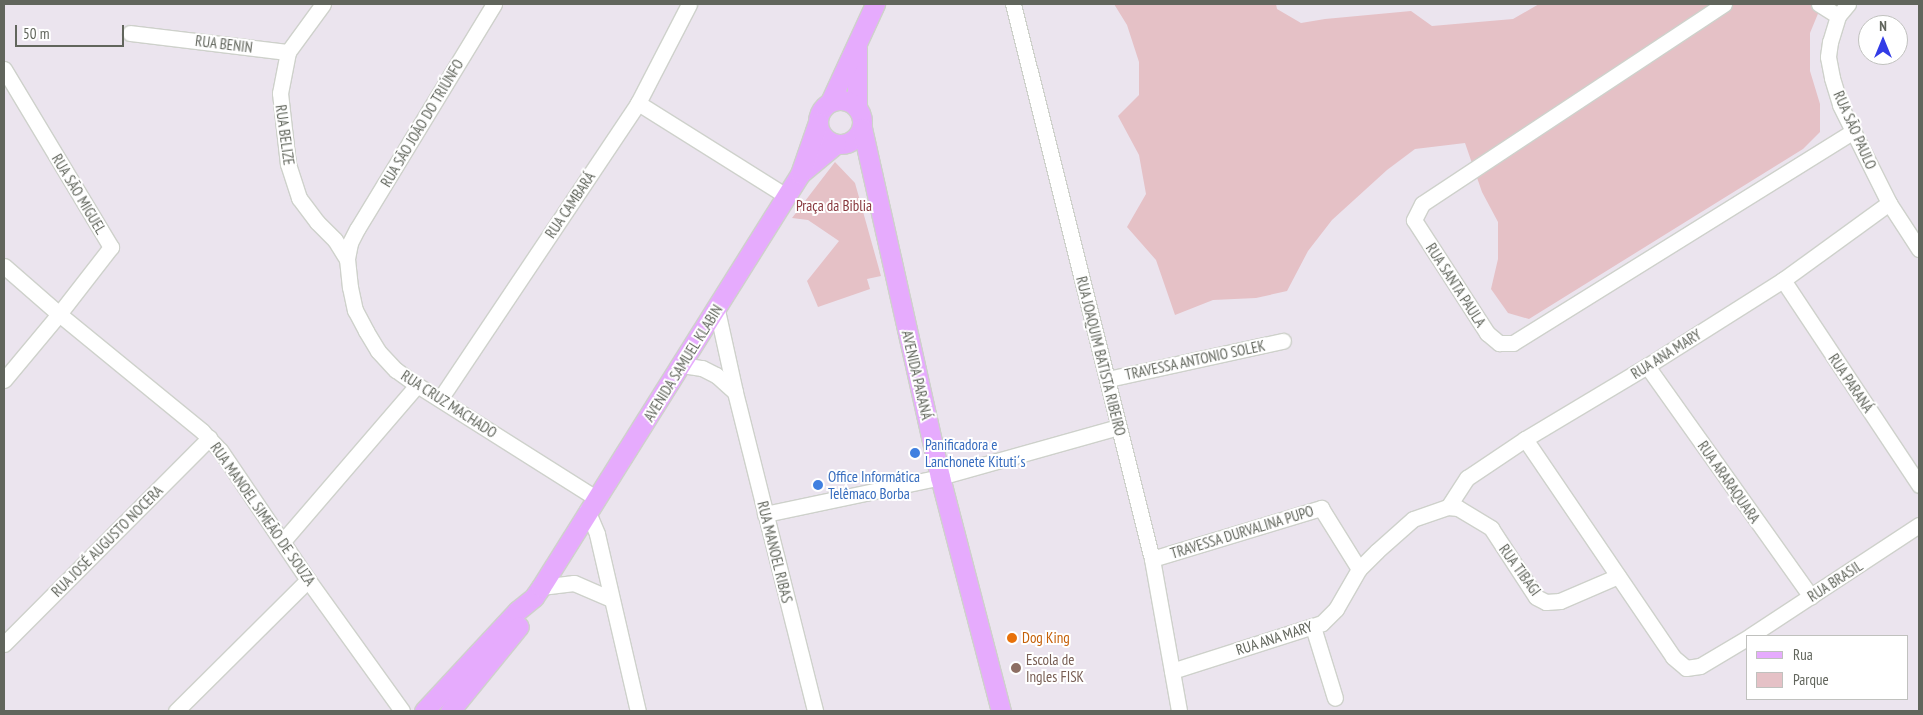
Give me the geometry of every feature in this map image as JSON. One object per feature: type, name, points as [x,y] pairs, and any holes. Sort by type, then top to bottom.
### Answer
[{"type":"main road","points":[[841,144],[822,136],[818,122],[819,113],[830,102],[875,4]]},
{"type":"main road","points":[[857,42],[857,107]]},
{"type":"main road","points":[[800,174],[841,144],[858,136],[862,128],[861,113],[857,107],[844,100],[830,102]]},
{"type":"main road","name":"AVENIDA SAMUEL KLABIN","points":[[450,711],[527,616],[537,592],[717,310],[800,174],[818,122]]},
{"type":"main road","name":"AVENIDA PARANÁ","points":[[862,128],[940,477],[1001,711]]},
{"type":"main road","name":"AVENIDA PARANÁ","points":[[841,144],[874,184]]},
{"type":"main road","name":"AVENIDA SAMUEL KLABIN","points":[[424,711],[537,592]]},
{"type":"street","name":"RUA BELIZE","points":[[323,4],[288,52],[280,93],[288,164],[299,198],[317,222],[335,240],[347,260]]},
{"type":"street","name":"RUA SÃO JOÃO DO TRIÚNFO","points":[[350,243],[494,4]]},
{"type":"street","name":"RUA CAMBARÁ","points":[[440,399],[638,102],[689,4]]},
{"type":"street","name":"RUA JOAQUIM BATISTA RIBEIRO","points":[[1013,4],[1152,559],[1179,711]]},
{"type":"street","name":"RUA SANTA PAULA","points":[[1724,4],[1422,204],[1414,220],[1487,333],[1499,344],[1513,344],[1853,131]]},
{"type":"street","points":[[1819,4],[1838,16]]},
{"type":"street","name":"RUA SÃO PAULO","points":[[1848,4],[1838,16],[1828,58],[1840,106],[1889,203],[1919,249]]},
{"type":"street","name":"RUA BENIN","points":[[130,33],[288,52]]},
{"type":"street","name":"RUA SÃO MIGUEL","points":[[4,69],[111,247],[59,314]]},
{"type":"street","points":[[638,102],[786,196]]},
{"type":"street","name":"RUA ANA MARY","points":[[1172,671],[1322,623],[1336,609],[1359,569],[1413,518],[1453,508],[1467,478],[1524,439],[1647,366],[1783,280],[1889,203]]},
{"type":"street","name":"RUA CRUZ MACHADO","points":[[350,243],[347,260],[355,310],[378,352],[417,385],[592,504]]},
{"type":"street","name":"RUA MANOEL SIMEÃO DE SOUZA","points":[[4,266],[209,438],[220,450],[308,580],[402,711]]},
{"type":"street","name":"RUA PARANÁ","points":[[1783,280],[1919,485]]},
{"type":"street","name":"RUA MANOEL RIBAS","points":[[717,310],[735,392],[815,711]]},
{"type":"street","points":[[4,380],[59,314]]},
{"type":"street","name":"TRAVESSA ANTONIO SOLEK","points":[[1108,379],[1283,341]]},
{"type":"street","points":[[682,365],[702,368],[716,375],[735,392]]},
{"type":"street","name":"RUA ARARAQUARA","points":[[1647,366],[1811,597]]},
{"type":"street","points":[[283,541],[417,385]]},
{"type":"street","points":[[766,514],[940,477],[1118,427]]},
{"type":"street","name":"RUA JOSÉ AUGUSTO NOCERA","points":[[4,644],[209,438]]},
{"type":"street","points":[[1524,439],[1618,576]]},
{"type":"street","points":[[592,504],[597,534],[638,711]]},
{"type":"street","name":"TRAVESSA DURVALINA PUPO","points":[[1152,559],[1321,508],[1359,569]]},
{"type":"street","name":"RUA TIBAGI","points":[[1453,508],[1491,528],[1536,597],[1546,602],[1560,601],[1618,576]]},
{"type":"street","name":"RUA BRASIL","points":[[1751,635],[1919,526]]},
{"type":"street","name":"RUA BRASIL","points":[[1618,576],[1673,657],[1686,668],[1700,666],[1746,638]]},
{"type":"street","points":[[176,711],[308,580]]},
{"type":"street","points":[[537,592],[574,583],[612,599]]},
{"type":"street","points":[[1313,627],[1335,698]]},
{"type":"green space","points":[[1114,4],[1276,4],[1277,9],[1301,23],[1411,11],[1432,26],[1513,19],[1539,4],[1822,4],[1810,33],[1810,71],[1820,104],[1820,132],[1803,149],[1529,319],[1508,313],[1491,289],[1498,259],[1498,222],[1482,192],[1465,143],[1415,149],[1387,170],[1332,220],[1308,251],[1287,291],[1256,298],[1213,300],[1175,315],[1156,260],[1127,227],[1146,194],[1139,155],[1118,116],[1139,95],[1139,62],[1127,25]]},
{"type":"green space","name":"Praça da Biblia","points":[[835,162],[855,183],[881,276],[867,279],[870,289],[818,307],[807,281],[839,241],[808,220],[792,218]]},
{"type":"place","name":"Panificadora e Lanchonete Kituti´s","points":[[915,453]]},
{"type":"place","name":"Office Informática Telêmaco Borba","points":[[818,485]]},
{"type":"place","name":"Dog King","points":[[1012,638]]},
{"type":"place","name":"Escola de Ingles FISK","points":[[1016,668]]}]
